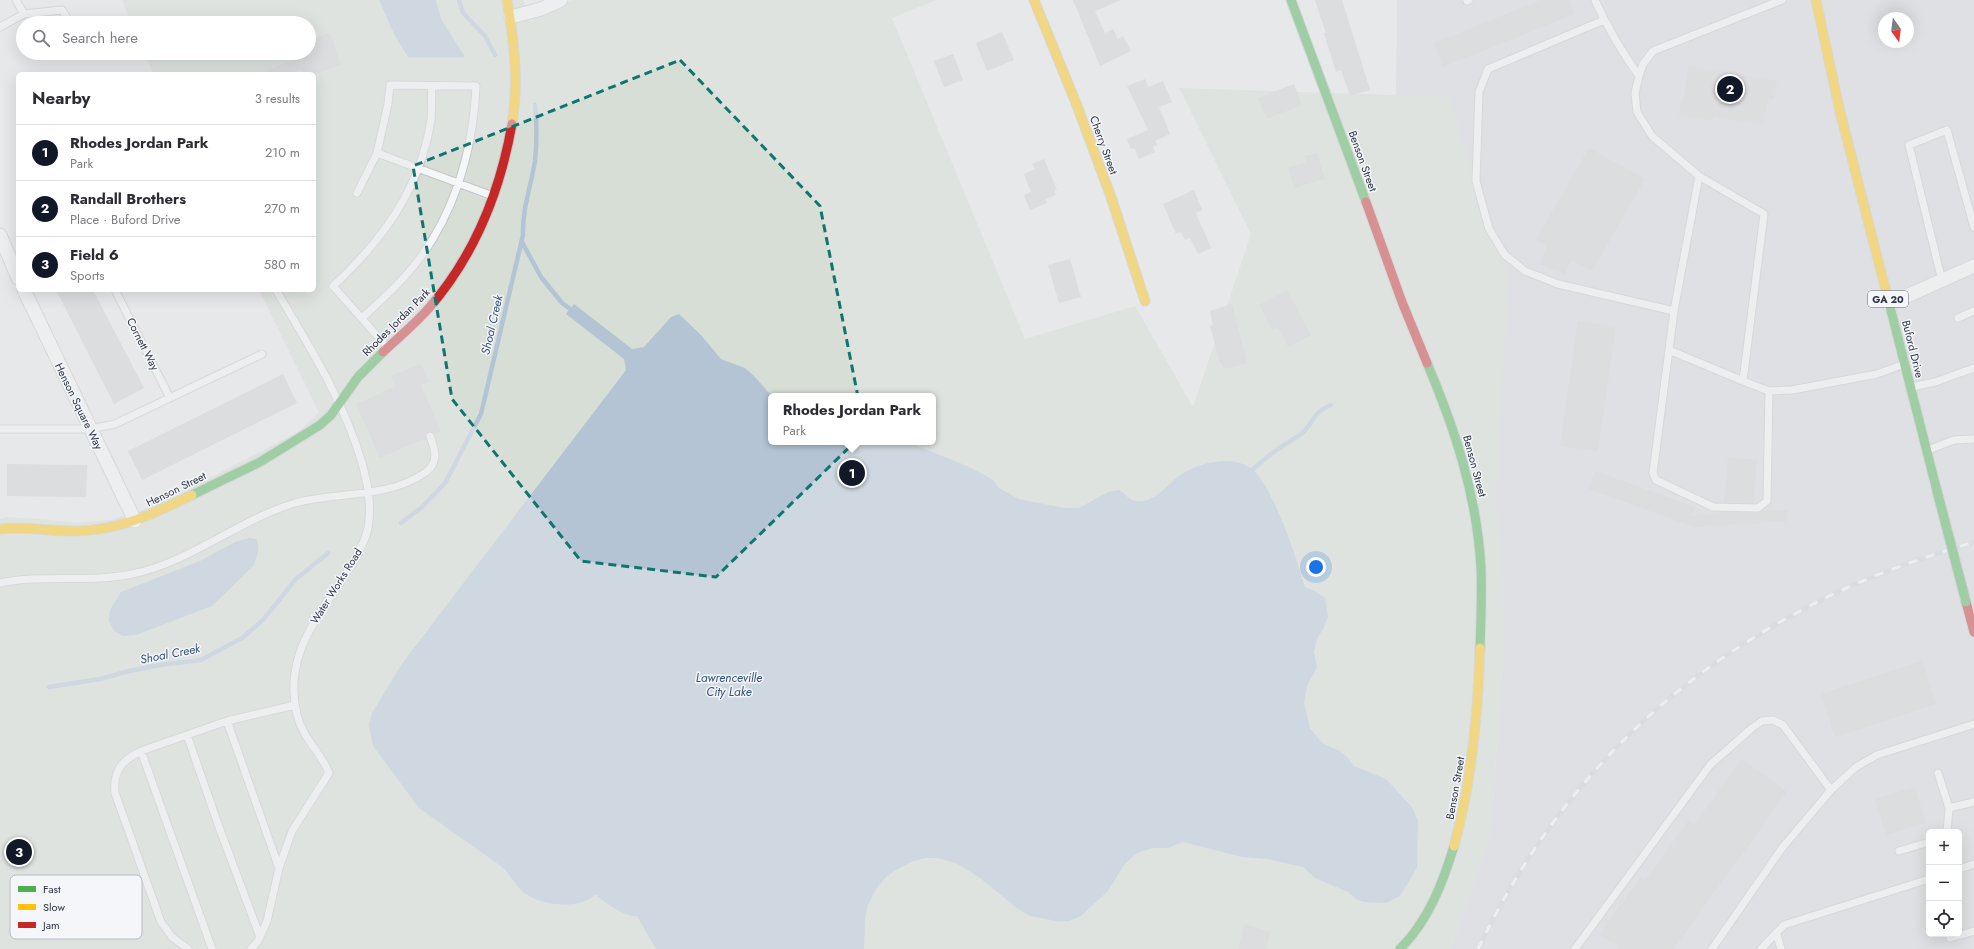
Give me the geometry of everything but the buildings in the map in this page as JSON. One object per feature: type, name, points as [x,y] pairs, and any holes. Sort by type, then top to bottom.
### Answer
[{"type":"main road","name":"Rhodes Jordan Park","points":[[339,403],[357,378],[438,298],[462,263],[484,221],[494,197],[504,163],[510,135],[515,90],[511,17],[507,0]]},
{"type":"main road","name":"Cherry Street","points":[[1034,0],[1076,102],[1111,197],[1145,301]]},
{"type":"main road","name":"Benson Street","points":[[1291,0],[1398,291],[1448,414],[1466,470],[1480,554],[1482,590],[1476,728],[1472,768],[1465,806],[1452,854],[1434,901],[1412,938],[1400,949]]},
{"type":"main road","name":"Buford Drive","points":[[1816,0],[1840,112],[1974,632]]},
{"type":"main road","name":"Henson Street","points":[[0,529],[19,527],[84,531],[109,529],[135,522],[287,447],[322,424],[339,403]]},
{"type":"street","points":[[511,17],[541,9],[561,0]]},
{"type":"street","points":[[0,235],[16,273]]},
{"type":"street","points":[[1889,304],[1974,266]]},
{"type":"street","name":"Henson Square Way","points":[[25,292],[135,522]]},
{"type":"lane","points":[[16,0],[24,14]]},
{"type":"lane","points":[[1595,0],[1604,20],[1625,56],[1639,76]]},
{"type":"lane","points":[[1743,381],[1764,214],[1699,176],[1652,136],[1642,123],[1637,112],[1635,94],[1643,64],[1653,52],[1782,0]]},
{"type":"lane","points":[[20,16],[24,14],[62,10],[66,16]]},
{"type":"lane","points":[[0,27],[16,18]]},
{"type":"lane","points":[[1604,20],[1488,69],[1479,92],[1476,181],[1489,229],[1505,255],[1525,271],[1558,284],[1674,311]]},
{"type":"lane","points":[[358,193],[377,153],[388,104],[390,85],[476,86],[473,125],[459,183],[441,223],[408,273],[362,318]]},
{"type":"lane","points":[[388,348],[333,286],[366,254],[385,231],[409,190],[418,168],[431,119],[432,86]]},
{"type":"lane","points":[[1942,281],[1908,145],[1947,130],[1973,221]]},
{"type":"lane","points":[[377,153],[494,197]]},
{"type":"lane","points":[[1699,176],[1674,311],[1653,473],[1656,480],[1713,507],[1758,508],[1767,501],[1769,391]]},
{"type":"lane","name":"Cornett Way","points":[[117,292],[170,398]]},
{"type":"lane","name":"Water Works Road","points":[[277,292],[317,360],[348,422],[370,493],[368,531],[362,546],[346,575],[311,625],[300,651],[295,671],[295,705],[304,735],[326,766],[329,773],[292,831],[279,868]]},
{"type":"lane","points":[[1958,318],[1974,311]]},
{"type":"lane","points":[[1669,350],[1769,391],[1792,390],[1877,374],[1904,365]]},
{"type":"lane","points":[[0,429],[90,429],[115,424],[262,354]]},
{"type":"lane","points":[[1910,387],[1935,382],[1974,368]]},
{"type":"lane","points":[[0,583],[13,580],[37,579],[101,579],[133,574],[184,555],[276,509],[317,499],[370,493],[390,489],[429,470],[435,454],[430,436]]},
{"type":"lane","points":[[1926,450],[1954,440],[1974,439]]},
{"type":"lane","points":[[188,949],[172,937],[161,922],[115,793],[116,777],[122,763],[141,751],[227,721],[295,705]]},
{"type":"lane","points":[[1575,949],[1710,765],[1752,728],[1762,722],[1773,720],[1783,725],[1831,790]]},
{"type":"lane","points":[[227,721],[279,868],[267,921],[260,937],[251,949]]},
{"type":"lane","points":[[1712,949],[1782,848],[1831,790],[1856,767],[1877,755],[1974,724]]},
{"type":"lane","points":[[187,735],[260,937]]},
{"type":"lane","points":[[141,751],[212,949]]},
{"type":"lane","points":[[1938,773],[1949,808],[1947,829]]},
{"type":"lane","points":[[1949,808],[1974,802]]},
{"type":"lane","points":[[1899,851],[1926,843]]},
{"type":"lane","points":[[1962,868],[1974,864]]},
{"type":"lane","points":[[1762,949],[1777,935],[1784,925],[1926,880]]},
{"type":"lane","points":[[1962,934],[1974,931]]},
{"type":"lane","points":[[1777,935],[1781,949]]},
{"type":"highlighted area","points":[[680,60],[820,206],[865,432],[716,577],[581,561],[452,399],[413,166]]},
{"type":"shaded area","points":[[122,0],[523,0],[530,21],[573,0],[936,0],[892,18],[1025,339],[1135,306],[1193,407],[1251,234],[1179,88],[1449,97],[1508,283],[1495,508],[1502,554],[1503,658],[1491,831],[1451,949],[0,949],[0,519],[6,517],[77,523],[109,520],[135,513],[175,496],[298,432],[319,412],[260,292],[316,292],[316,72],[153,72],[147,60],[316,60],[316,16],[128,16]]},
{"type":"shaded area","points":[[1397,0],[1974,0],[1974,949],[1451,949],[1491,831],[1503,658],[1502,554],[1495,508],[1459,382],[1396,93]]},
{"type":"water","points":[[379,0],[436,0],[441,19],[465,57],[408,57],[394,34]]},
{"type":"water","name":"Lawrenceville City Lake","points":[[574,304],[632,349],[644,347],[671,317],[679,314],[701,335],[721,359],[745,368],[769,393],[768,445],[914,445],[967,466],[992,479],[999,488],[1019,499],[1064,508],[1079,508],[1108,492],[1119,490],[1134,501],[1143,501],[1155,497],[1187,471],[1213,462],[1223,461],[1241,463],[1249,467],[1258,475],[1275,504],[1290,541],[1305,587],[1317,592],[1325,598],[1328,617],[1317,639],[1314,652],[1317,667],[1307,686],[1304,702],[1310,728],[1322,743],[1340,751],[1354,766],[1386,779],[1412,807],[1418,821],[1417,868],[1400,896],[1386,903],[1365,902],[1356,899],[1348,892],[1315,878],[1303,867],[1267,859],[1242,857],[1183,842],[1168,848],[1153,848],[1137,853],[1124,865],[1108,891],[1081,916],[1069,921],[1056,921],[1030,916],[1018,909],[980,878],[958,864],[938,858],[926,858],[913,861],[896,870],[885,878],[876,889],[868,905],[865,919],[864,949],[656,949],[637,916],[628,915],[615,909],[596,894],[581,902],[562,904],[542,901],[526,894],[519,888],[502,867],[419,808],[373,746],[369,725],[372,713],[401,665],[626,370],[624,359],[566,314]]},
{"type":"water","points":[[249,538],[256,539],[258,546],[257,556],[253,566],[212,606],[136,635],[123,636],[114,631],[109,621],[110,610],[121,592],[200,561],[235,542]]},
{"type":"waterway","name":"Shoal Creek","points":[[459,0],[463,13],[485,36],[495,55]]},
{"type":"waterway","name":"Shoal Creek","points":[[401,523],[422,507],[445,483],[481,414],[523,235],[525,207],[536,154],[535,105]]},
{"type":"waterway","points":[[522,242],[541,277],[562,303],[570,309]]},
{"type":"waterway","points":[[1252,470],[1305,431],[1316,415],[1324,408],[1331,405]]},
{"type":"waterway","name":"Shoal Creek","points":[[49,687],[100,679],[129,671],[160,665],[201,660],[242,638],[263,620],[296,579],[328,553]]},
{"type":"railway","points":[[1478,949],[1509,889],[1545,834],[1583,784],[1626,737],[1673,695],[1725,657],[1780,622],[1840,591],[1906,564],[1974,542]]},
{"type":"traffic: fast","points":[[1291,0],[1366,202]]},
{"type":"traffic: fast","points":[[1886,291],[1936,487]]},
{"type":"traffic: fast","points":[[192,495],[260,462],[320,425],[331,415],[358,377],[383,352]]},
{"type":"traffic: fast","points":[[1427,363],[1447,413],[1463,463],[1475,515],[1481,568],[1480,648]]},
{"type":"traffic: fast","points":[[1936,487],[1966,602]]},
{"type":"traffic: fast","points":[[1400,949],[1419,926],[1433,901],[1445,874],[1454,846]]},
{"type":"traffic: slow","points":[[507,0],[515,62],[515,93],[512,124]]},
{"type":"traffic: slow","points":[[1034,0],[1076,103],[1111,197],[1145,301]]},
{"type":"traffic: slow","points":[[1816,0],[1840,112],[1886,291]]},
{"type":"traffic: slow","points":[[0,529],[20,528],[59,531],[94,530],[123,524],[151,514],[192,495]]},
{"type":"traffic: slow","points":[[1454,846],[1470,772],[1476,723],[1480,648]]},
{"type":"traffic: jam","points":[[383,352],[429,308],[460,266],[483,222],[493,198],[507,149],[512,124]]},
{"type":"traffic: jam","points":[[1366,202],[1402,302],[1427,363]]},
{"type":"traffic: jam","points":[[1966,602],[1974,632]]},
{"type":"place","name":"Randall Brothers","points":[[1730,89]]},
{"type":"place","name":"Rhodes Jordan Park","points":[[852,473]]},
{"type":"place","name":"Field 6","points":[[19,852]]}]
